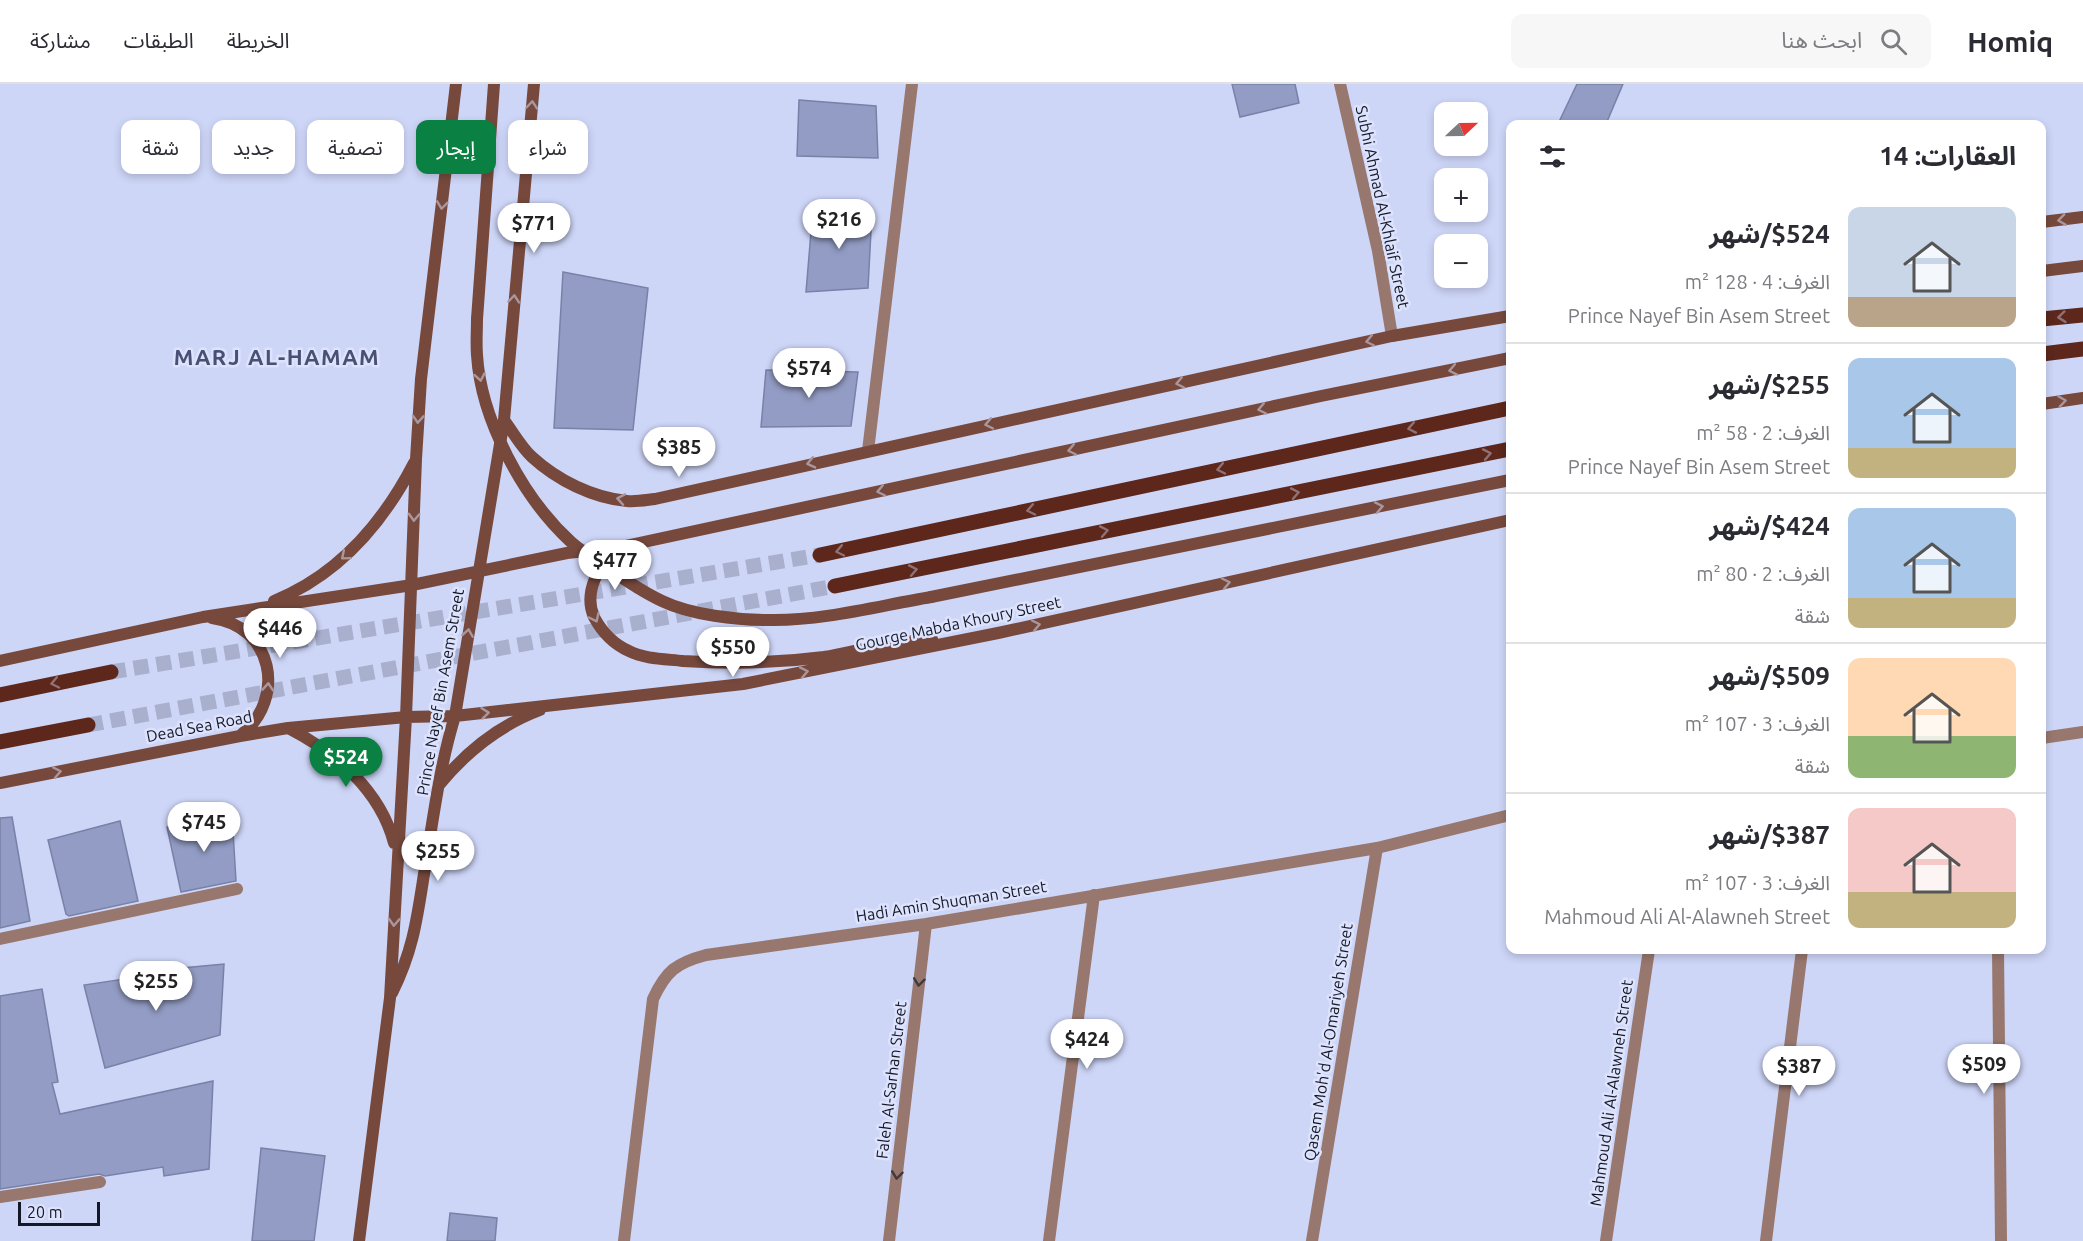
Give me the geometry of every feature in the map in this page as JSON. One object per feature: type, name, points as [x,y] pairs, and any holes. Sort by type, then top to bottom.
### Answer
[{"type":"main road","points":[[2046,319],[2083,315]]},
{"type":"main road","points":[[2046,354],[2083,349]]},
{"type":"main road","points":[[820,555],[1506,409]]},
{"type":"main road","points":[[835,586],[1506,450]]},
{"type":"main road","points":[[0,695],[111,672]]},
{"type":"main road","points":[[0,742],[88,725]]},
{"type":"street","name":"Prince Nayef Bin Asem Street","points":[[390,998],[406,717],[416,459],[422,379],[456,84]]},
{"type":"street","points":[[494,84],[477,319],[477,356],[482,387],[492,420],[508,457],[530,495],[562,533],[573,544],[630,583],[663,602],[700,613],[769,621],[848,612],[1506,481]]},
{"type":"street","name":"Prince Nayef Bin Asem Street","points":[[390,998],[405,967],[414,936],[444,752],[455,716],[504,420],[534,84]]},
{"type":"street","points":[[868,450],[912,84]]},
{"type":"street","name":"Subhi Ahmad Al-Khlaif Street","points":[[1340,84],[1378,251],[1392,336]]},
{"type":"street","points":[[2046,222],[2083,217]]},
{"type":"street","points":[[2046,271],[2083,266]]},
{"type":"street","points":[[504,420],[530,455],[554,476],[583,489],[628,502],[655,499],[868,450],[1392,336],[1506,317]]},
{"type":"street","points":[[0,661],[252,609],[412,585],[567,553],[616,548],[1506,359]]},
{"type":"street","points":[[2046,403],[2083,398]]},
{"type":"street","points":[[252,609],[287,595],[320,576],[350,552],[376,524],[399,493],[416,459]]},
{"type":"street","name":"Gourge Mabda Khoury Street","points":[[406,717],[455,716],[743,684],[998,633],[1506,521]]},
{"type":"street","points":[[616,548],[604,560],[597,572],[591,591],[590,608],[601,630],[613,641],[630,652],[651,657],[709,663],[748,663],[825,657],[896,643],[998,633]]},
{"type":"street","points":[[203,618],[222,620],[236,625],[257,644],[264,657],[269,686],[266,701],[260,715],[240,736]]},
{"type":"street","points":[[439,786],[455,766],[494,734],[533,712],[554,705]]},
{"type":"street","name":"Dead Sea Road","points":[[0,783],[288,728],[406,717]]},
{"type":"street","points":[[288,728],[315,742],[338,759],[359,780],[376,802],[390,827],[397,855]]},
{"type":"street","points":[[2046,737],[2083,732]]},
{"type":"street","name":"Hadi Amin Shuqman Street","points":[[624,1241],[653,999],[661,981],[673,968],[689,960],[706,955],[926,924],[1377,848],[1506,816]]},
{"type":"street","name":"Qasem Moh'd Al-Omariyeh Street","points":[[1312,1241],[1377,848]]},
{"type":"street","points":[[0,939],[237,889]]},
{"type":"street","points":[[1049,1241],[1094,895]]},
{"type":"street","name":"Faleh Al-Sarhan Street","points":[[889,1241],[926,924]]},
{"type":"street","name":"Mahmoud Ali Al-Alawneh Street","points":[[1606,1241],[1648,954]]},
{"type":"street","points":[[1766,1241],[1802,954]]},
{"type":"street","points":[[1998,954],[2001,1241]]},
{"type":"street","points":[[359,1241],[390,998]]},
{"type":"street","points":[[0,1197],[100,1182]]},
{"type":"building","points":[[1232,84],[1295,84],[1299,103],[1240,117]]},
{"type":"building","points":[[1577,84],[1623,84],[1608,120],[1560,120]]},
{"type":"building","points":[[799,100],[876,106],[878,158],[797,156]]},
{"type":"building","points":[[813,208],[872,212],[868,288],[806,292]]},
{"type":"building","points":[[563,272],[648,288],[633,430],[554,428]]},
{"type":"building","points":[[766,370],[858,372],[851,426],[761,427]]},
{"type":"building","points":[[232,815],[236,881],[181,892],[167,827]]},
{"type":"building","points":[[12,817],[30,921],[0,928],[0,818]]},
{"type":"building","points":[[120,821],[138,901],[69,916],[66,914],[48,840]]},
{"type":"building","points":[[224,964],[220,1035],[105,1068],[84,985],[172,972],[171,969]]},
{"type":"building","points":[[42,989],[58,1082],[52,1083],[60,1114],[213,1081],[209,1169],[164,1176],[163,1167],[0,1189],[0,996]]},
{"type":"building","points":[[261,1148],[325,1156],[314,1241],[252,1241]]},
{"type":"building","points":[[450,1213],[497,1218],[495,1241],[447,1241]]},
{"type":"tunnel","points":[[111,672],[820,555]]},
{"type":"tunnel","points":[[88,725],[835,586]]},
{"type":"district","name":"MARJ AL-HAMAM","points":[[277,356]]}]
